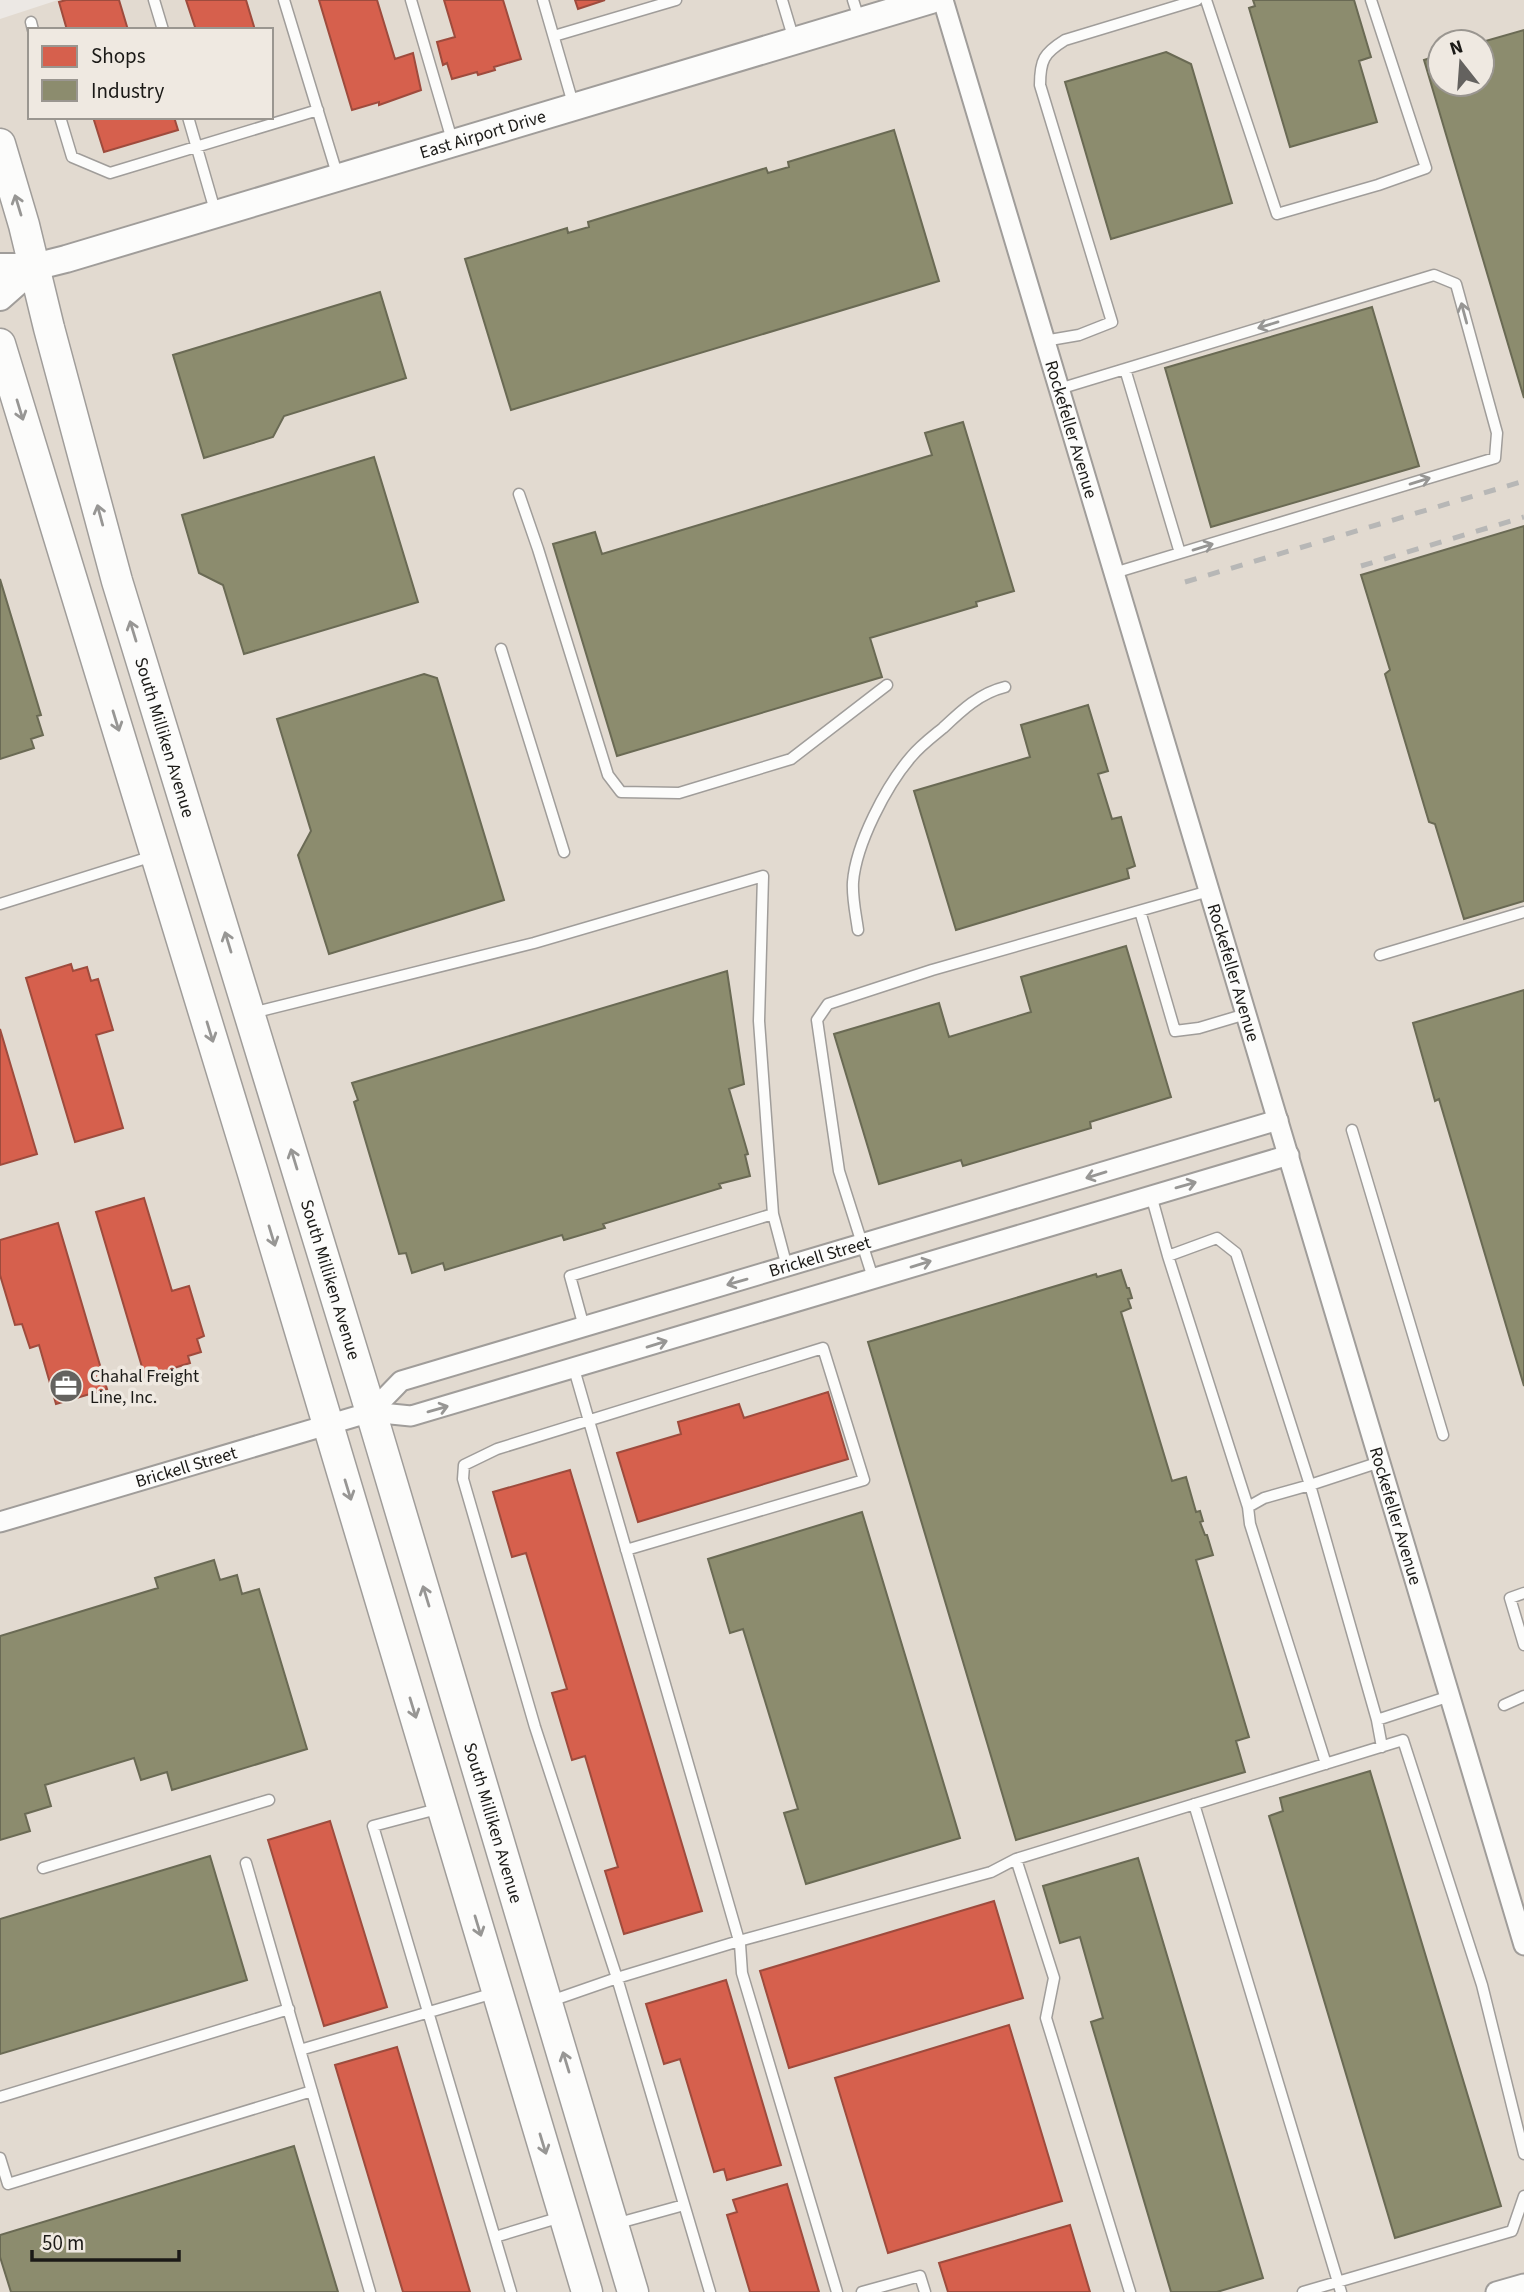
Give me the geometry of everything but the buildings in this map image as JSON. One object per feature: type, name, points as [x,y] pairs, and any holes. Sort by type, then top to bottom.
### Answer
[{"type":"main road","name":"East Airport Drive","points":[[0,267],[34,267],[574,107],[794,41],[856,11],[931,0]]},
{"type":"main road","name":"South Milliken Avenue","points":[[0,144],[24,225],[117,581],[372,1412],[633,2292]]},
{"type":"main road","name":"East Airport Drive","points":[[0,297],[34,267]]},
{"type":"main road","points":[[0,344],[329,1425],[587,2292]]},
{"type":"street","name":"Rockefeller Avenue","points":[[943,0],[1524,1945]]},
{"type":"street","name":"Brickell Street","points":[[372,1412],[401,1381],[1279,1121]]},
{"type":"street","name":"Brickell Street","points":[[0,1522],[372,1412],[411,1416],[1289,1155]]},
{"type":"street","points":[[1496,2292],[1524,2284]]},
{"type":"lane","points":[[154,0],[162,28]]},
{"type":"lane","points":[[284,0],[338,177]]},
{"type":"lane","points":[[411,0],[453,143]]},
{"type":"lane","points":[[543,0],[574,107]]},
{"type":"lane","points":[[782,0],[794,41]]},
{"type":"lane","points":[[1044,341],[1079,335],[1112,322],[1040,85],[1040,67],[1048,51],[1065,40],[1197,0]]},
{"type":"lane","points":[[1206,0],[1277,214],[1426,168],[1371,0]]},
{"type":"lane","points":[[554,36],[670,1]]},
{"type":"lane","points":[[61,119],[72,158],[110,173],[318,110]]},
{"type":"lane","points":[[189,119],[216,214]]},
{"type":"lane","points":[[1059,388],[1434,275],[1456,284],[1497,433],[1495,458],[1114,573]]},
{"type":"lane","points":[[1125,369],[1180,553]]},
{"type":"lane","points":[[519,494],[608,775],[621,792],[679,793],[791,759],[887,685]]},
{"type":"lane","points":[[501,649],[564,852]]},
{"type":"lane","points":[[859,930],[853,882],[862,845],[894,778],[913,755],[971,703],[990,691],[1005,687]]},
{"type":"lane","points":[[0,904],[157,855]]},
{"type":"lane","points":[[250,1014],[534,943],[763,876],[759,1021],[773,1214],[787,1267]]},
{"type":"lane","points":[[873,1278],[839,1171],[817,1020],[828,1004],[944,967],[1209,891]]},
{"type":"lane","points":[[1139,911],[1175,1031],[1199,1028],[1246,1014]]},
{"type":"lane","points":[[1380,955],[1524,912]]},
{"type":"lane","points":[[1352,1130],[1443,1435]]},
{"type":"lane","points":[[1151,1195],[1326,1764]]},
{"type":"lane","points":[[584,1327],[570,1276],[773,1214]]},
{"type":"lane","points":[[1168,1256],[1217,1238],[1236,1253],[1310,1485],[1377,1720],[1382,1747]]},
{"type":"lane","points":[[626,1550],[864,1480],[823,1348],[497,1449],[464,1465],[463,1479],[535,1727],[617,1978],[710,2292]]},
{"type":"lane","points":[[574,1369],[739,1941],[743,1973],[837,2292]]},
{"type":"lane","points":[[1248,1507],[1264,1498],[1380,1462]]},
{"type":"lane","points":[[1524,1593],[1510,1598],[1524,1645]]},
{"type":"lane","points":[[1377,1720],[1450,1696]]},
{"type":"lane","points":[[1504,1705],[1524,1696]]},
{"type":"lane","points":[[548,2002],[739,1941],[991,1872],[1016,1859],[1403,1740],[1482,1985],[1524,2154]]},
{"type":"lane","points":[[43,1868],[269,1800]]},
{"type":"lane","points":[[1194,1804],[1340,2287]]},
{"type":"lane","points":[[443,1808],[373,1826],[511,2292]]},
{"type":"lane","points":[[1016,1859],[1054,1978],[1046,2018],[1130,2292]]},
{"type":"lane","points":[[246,1863],[370,2292]]},
{"type":"lane","points":[[300,2050],[498,1992]]},
{"type":"lane","points":[[0,2097],[289,2009]]},
{"type":"lane","points":[[0,2158],[8,2184],[312,2091]]},
{"type":"lane","points":[[1303,2292],[1340,2287],[1512,2231],[1524,2196]]},
{"type":"lane","points":[[614,2225],[684,2205]]},
{"type":"lane","points":[[495,2237],[564,2216]]},
{"type":"lane","points":[[862,2292],[920,2276],[925,2292]]},
{"type":"shaded area","points":[[58,0],[1524,0],[1524,2292],[0,2292],[0,19]]},
{"type":"railway","points":[[1185,582],[1524,481]]},
{"type":"railway","points":[[1361,566],[1524,517]]},
{"type":"place","name":"Chahal Freight Line, Inc.","points":[[66,1386]]}]
